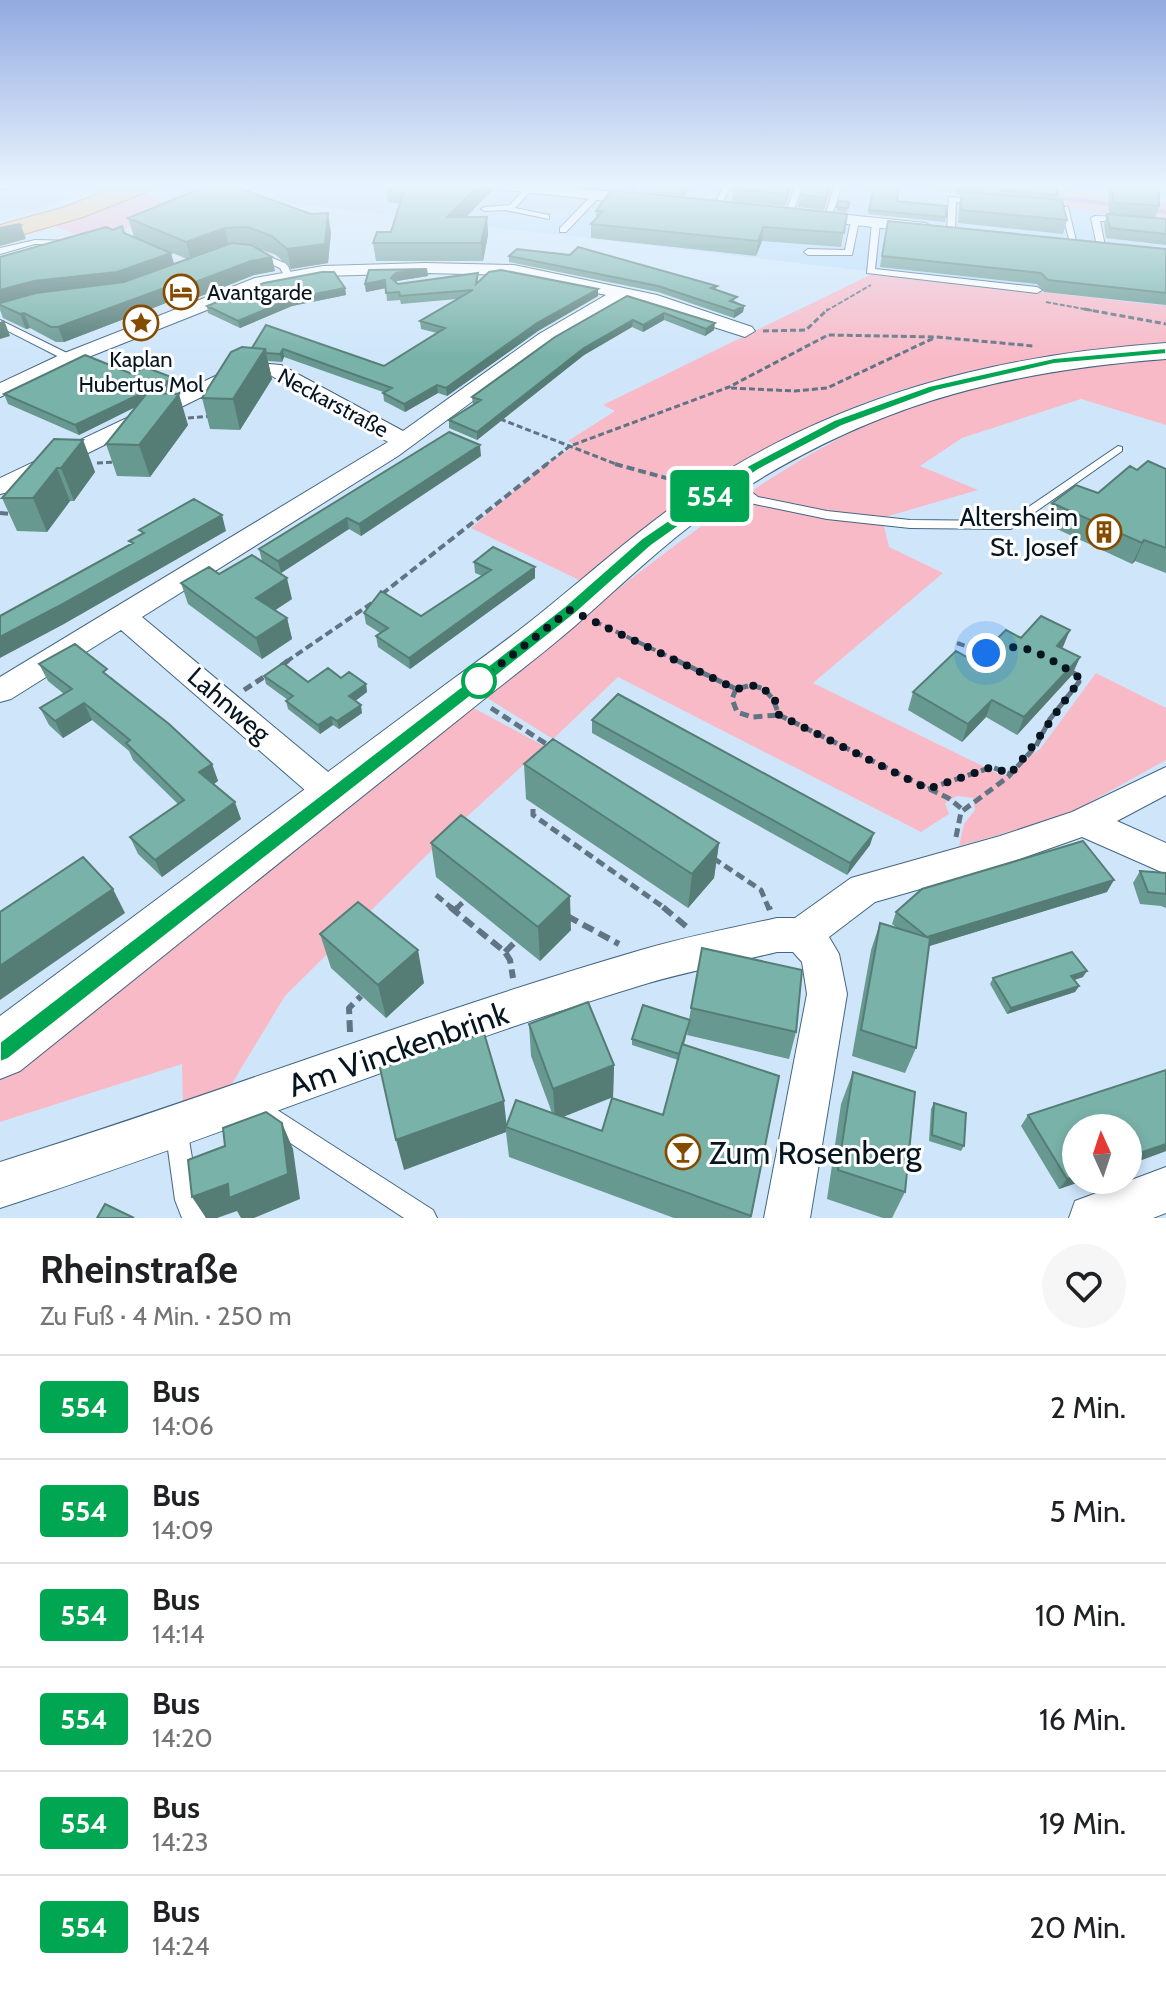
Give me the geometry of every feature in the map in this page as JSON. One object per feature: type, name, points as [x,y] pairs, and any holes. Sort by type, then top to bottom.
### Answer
[{"type":"main road","points":[[0,1051],[570,610],[646,543],[726,486],[838,423],[884,404],[994,373],[1078,358],[1166,351]]},
{"type":"street","points":[[0,266],[75,243]]},
{"type":"street","points":[[1074,243],[1108,246]]},
{"type":"street","points":[[0,391],[69,358],[208,302],[288,275],[354,269],[514,270],[623,293],[745,331]]},
{"type":"street","points":[[0,691],[404,441],[546,338],[623,293]]},
{"type":"street","name":"Neckarstraße","points":[[0,487],[245,368],[274,369],[404,441]]},
{"type":"street","name":"Lahnweg","points":[[124,617],[333,795]]},
{"type":"street","name":"Am Vinckenbrink","points":[[0,1185],[176,1128],[641,968],[711,949],[799,941],[864,889],[1000,851],[1084,822],[1166,780]]},
{"type":"street","points":[[1084,822],[1166,859]]},
{"type":"street","points":[[787,1218],[827,994],[799,941]]},
{"type":"street","points":[[1092,1218],[1166,1190]]},
{"type":"lane","points":[[0,251],[32,243]]},
{"type":"lane","points":[[69,243],[75,243]]},
{"type":"lane","points":[[808,252],[849,253],[851,243]]},
{"type":"lane","points":[[874,243],[870,271],[1037,290]]},
{"type":"lane","points":[[247,252],[284,266],[288,275]]},
{"type":"lane","points":[[462,279],[514,270]]},
{"type":"lane","points":[[0,323],[69,358]]},
{"type":"lane","points":[[726,486],[740,489],[754,500],[827,515],[910,524],[1011,525],[1118,449]]},
{"type":"lane","points":[[247,1102],[425,1218]]},
{"type":"lane","points":[[176,1128],[187,1200],[194,1218]]},
{"type":"path","points":[[745,331],[806,330],[820,314],[849,293],[875,283]]},
{"type":"path","points":[[225,701],[358,616],[389,586],[570,446],[729,387],[828,335],[937,337],[1041,347],[1078,358]]},
{"type":"path","points":[[729,387],[795,391],[827,388],[937,337]]},
{"type":"path","points":[[457,402],[619,466],[726,486]]},
{"type":"path","points":[[94,463],[127,462]]},
{"type":"path","points":[[0,513],[17,514]]},
{"type":"path","points":[[570,610],[736,689],[758,685],[769,691],[779,715]]},
{"type":"path","points":[[957,643],[980,652],[994,649]]},
{"type":"path","points":[[952,863],[963,810],[1010,774],[1036,746],[1050,719],[1079,682],[1077,675],[1065,668]]},
{"type":"path","points":[[736,689],[732,696],[733,707],[740,714],[752,719],[779,715],[950,799],[963,810]]},
{"type":"path","points":[[498,712],[559,752]]},
{"type":"path","points":[[928,789],[992,767],[1010,774]]},
{"type":"path","points":[[533,809],[533,815],[676,916],[711,949]]},
{"type":"path","points":[[702,851],[761,890],[775,920],[799,941]]},
{"type":"path","points":[[436,895],[505,952],[510,960],[514,980],[507,1012]]},
{"type":"path","points":[[455,910],[465,900]]},
{"type":"path","points":[[557,911],[631,950],[641,968]]},
{"type":"path","points":[[505,952],[516,941]]},
{"type":"shaded area","points":[[626,243],[1064,243],[1166,253],[1166,306]]},
{"type":"shaded area","points":[[1095,243],[1166,243],[1166,250]]},
{"type":"shaded area","points":[[874,273],[1166,306],[1166,348],[985,370],[878,398],[832,417],[745,465],[581,581],[471,528],[542,467],[576,445],[568,441],[615,411],[603,405]]},
{"type":"shaded area","points":[[1166,358],[1166,425],[1081,399],[962,438],[920,466],[978,490],[882,518],[889,547],[943,573],[813,683],[1003,776],[1040,749],[1096,673],[1166,708],[1166,760],[1065,816],[959,846],[964,824],[975,810],[973,798],[957,796],[945,803],[949,814],[921,832],[618,677],[553,739],[484,696],[707,522],[780,473],[856,430],[938,396],[994,381],[1080,367]]},
{"type":"shaded area","points":[[470,706],[544,746],[448,834],[285,996],[228,1090],[183,1108],[182,1064],[0,1122],[0,1077]]},
{"type":"building","points":[[50,243],[147,243],[171,253],[117,272],[34,281],[0,290],[0,257]]},
{"type":"building","points":[[232,243],[251,245],[272,257],[251,261],[182,287],[175,284],[58,327],[51,327],[0,305],[36,293],[124,282]]},
{"type":"building","points":[[280,243],[325,243],[325,244],[287,249]]},
{"type":"building","points":[[884,243],[1105,243],[1166,249],[1166,293],[1048,280],[1041,273],[882,256]]},
{"type":"building","points":[[578,247],[717,286],[711,288],[737,297],[730,301],[744,306],[734,311],[658,286],[509,256],[517,249],[570,255]]},
{"type":"building","points":[[427,269],[396,273],[391,278],[398,284],[478,273],[476,284],[489,272],[501,270],[598,289],[537,323],[446,388],[437,385],[404,404],[383,393],[392,388],[283,349],[280,354],[252,348],[266,325],[384,366],[445,328],[420,321],[473,290],[400,296],[399,292],[386,293],[385,280],[365,284],[369,270]]},
{"type":"building","points":[[334,272],[345,288],[290,299],[238,321],[207,306],[264,283]]},
{"type":"building","points":[[627,296],[715,323],[706,329],[664,313],[643,325],[633,320],[584,348],[477,432],[449,420],[481,400],[472,397],[555,337]]},
{"type":"building","points":[[242,347],[265,349],[233,399],[202,398],[231,352]]},
{"type":"building","points":[[85,355],[132,374],[145,367],[174,378],[75,425],[4,394]]},
{"type":"building","points":[[147,393],[179,394],[139,445],[106,444]]},
{"type":"building","points":[[449,432],[480,445],[359,524],[347,518],[278,561],[259,549]]},
{"type":"building","points":[[54,439],[83,440],[33,498],[2,498]]},
{"type":"building","points":[[1148,461],[1166,469],[1166,548],[1144,540],[1142,543],[1052,503],[1076,485],[1098,493],[1130,466],[1137,470]]},
{"type":"building","points":[[194,499],[222,515],[0,637],[0,616],[133,543],[129,541],[144,533],[139,530]]},
{"type":"building","points":[[493,547],[535,567],[409,658],[376,636],[388,628],[364,613],[381,591],[421,616],[491,570],[474,562]]},
{"type":"building","points":[[252,555],[287,578],[256,598],[287,618],[256,638],[181,583],[209,567],[219,574]]},
{"type":"building","points":[[1041,616],[1070,630],[1057,646],[1080,657],[1024,717],[992,700],[968,724],[913,692],[956,651],[974,661],[1006,630],[1021,638]]},
{"type":"building","points":[[75,644],[107,669],[103,672],[169,724],[212,764],[199,772],[235,802],[155,860],[130,837],[184,800],[126,743],[130,740],[84,703],[55,721],[40,708],[72,689],[39,664]]},
{"type":"building","points":[[283,663],[308,682],[328,668],[341,678],[349,672],[366,684],[349,696],[361,705],[337,721],[331,717],[318,725],[286,701],[293,696],[264,676]]},
{"type":"building","points":[[618,694],[874,833],[850,863],[592,720]]},
{"type":"building","points":[[553,739],[719,843],[692,874],[524,764]]},
{"type":"building","points":[[461,815],[570,896],[538,927],[431,843]]},
{"type":"building","points":[[1083,841],[1114,880],[927,937],[896,912],[922,889]]},
{"type":"building","points":[[83,857],[113,889],[0,966],[0,912]]},
{"type":"building","points":[[1140,871],[1166,873],[1166,894],[1148,892]]},
{"type":"building","points":[[358,902],[418,950],[378,985],[320,934]]},
{"type":"building","points":[[880,923],[930,938],[916,1048],[861,1030]]},
{"type":"building","points":[[702,948],[802,970],[796,1032],[691,1008]]},
{"type":"building","points":[[1072,952],[1087,971],[1071,976],[1079,986],[1011,1008],[993,978]]},
{"type":"building","points":[[588,1002],[614,1065],[553,1089],[529,1024]]},
{"type":"building","points":[[643,1005],[690,1020],[679,1054],[632,1039]]},
{"type":"building","points":[[484,1033],[504,1101],[396,1140],[380,1068]]},
{"type":"building","points":[[682,1044],[779,1076],[751,1216],[506,1127],[516,1100],[602,1131],[612,1098],[663,1115]]},
{"type":"building","points":[[1166,1070],[1166,1144],[1142,1152],[1142,1114],[1062,1114],[1062,1171],[1028,1115]]},
{"type":"building","points":[[853,1072],[915,1092],[905,1192],[838,1170]]},
{"type":"building","points":[[934,1103],[966,1113],[964,1146],[932,1135]]},
{"type":"building","points":[[266,1112],[282,1123],[288,1174],[229,1198],[228,1184],[192,1197],[188,1160],[225,1146],[223,1128]]},
{"type":"building","points":[[105,1204],[134,1218],[97,1218]]},
{"type":"bus line","name":"554","points":[[0,1050],[570,610],[646,543],[754,468],[838,423],[933,388],[1054,361],[1166,351]]},
{"type":"place","name":"Avantgarde","points":[[181,292]]},
{"type":"place","name":"Kaplan Hubertus Mol","points":[[141,323]]},
{"type":"place","name":"Altersheim St. Josef","points":[[1104,532]]},
{"type":"place","name":"Zum Rosenberg","points":[[683,1152]]},
{"type":"route","points":[[479,681],[570,610],[736,689],[748,684],[758,685],[774,697],[779,715],[928,789],[970,772],[992,767],[1010,774],[1036,746],[1050,719],[1079,682],[1077,675],[1039,653],[1018,646],[1003,645],[986,653]]}]
